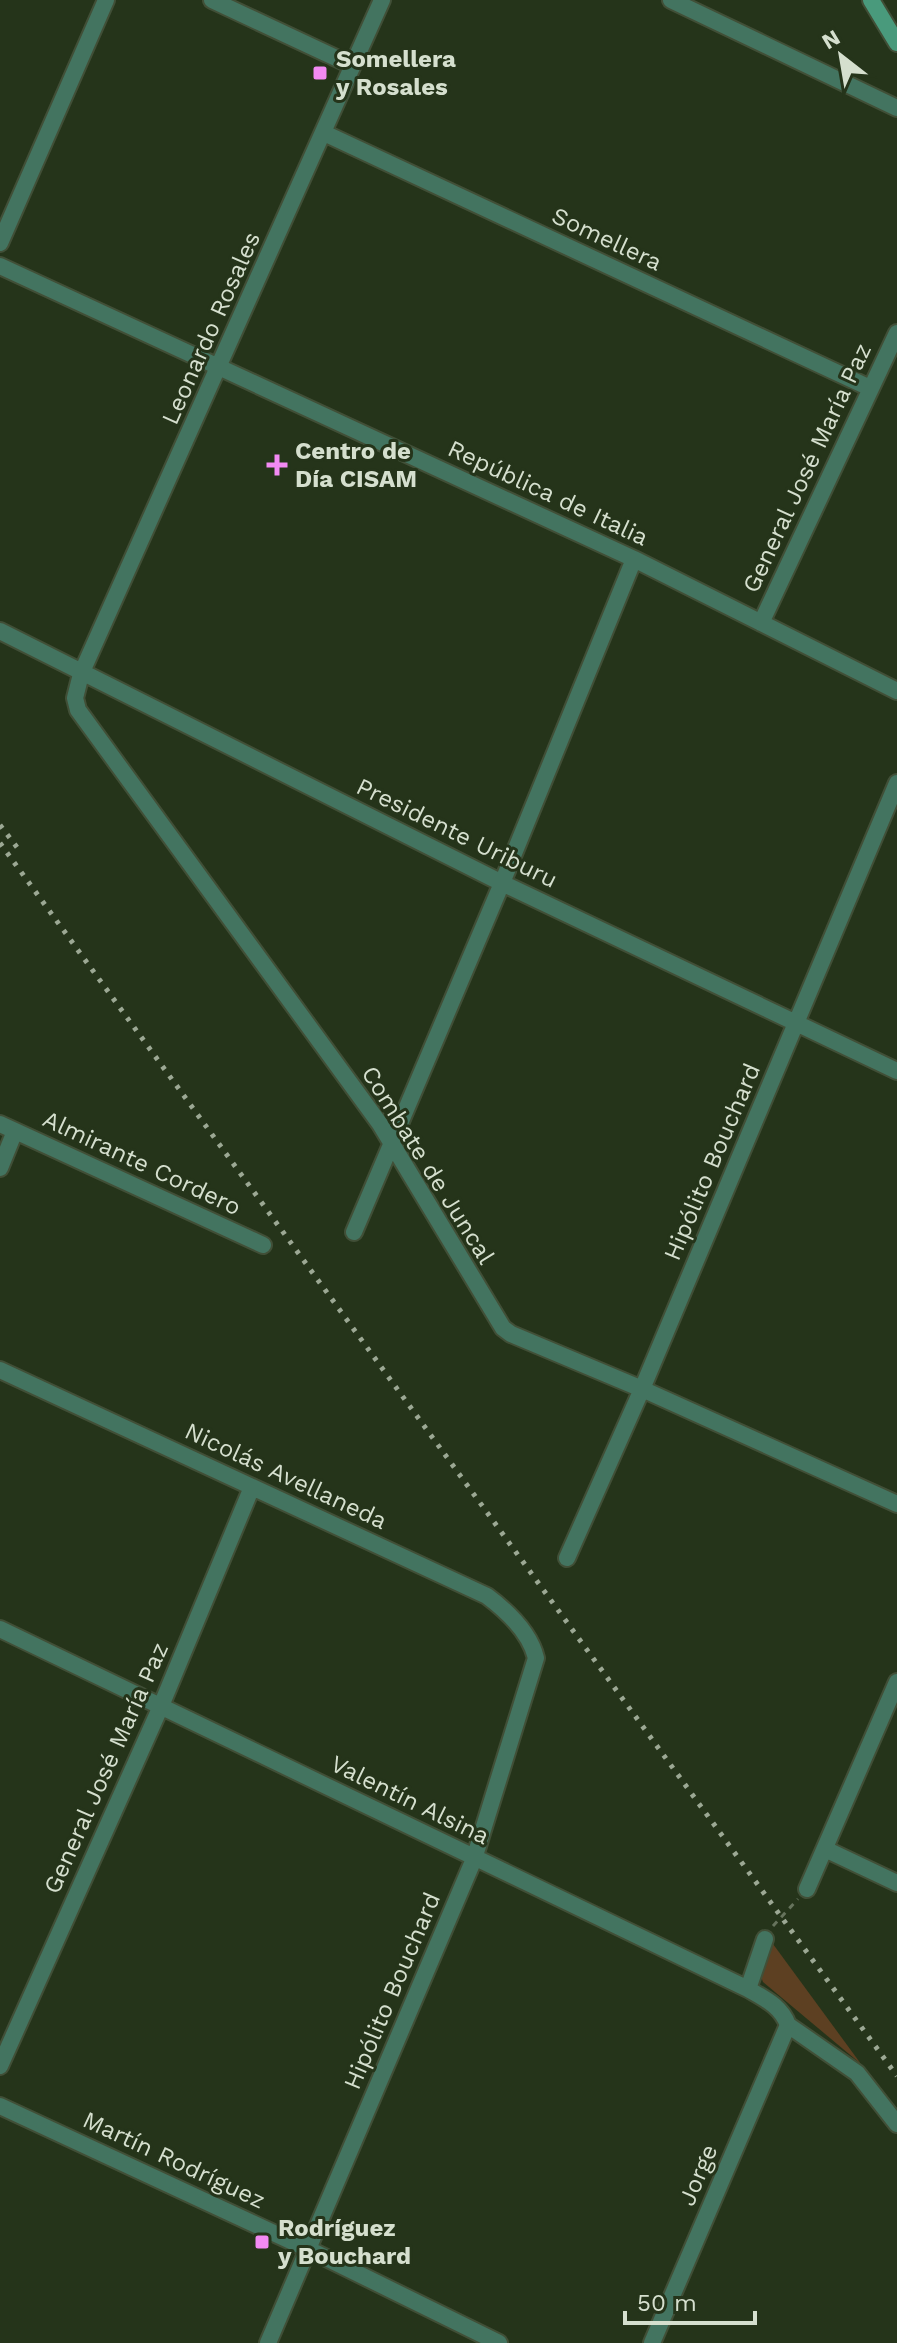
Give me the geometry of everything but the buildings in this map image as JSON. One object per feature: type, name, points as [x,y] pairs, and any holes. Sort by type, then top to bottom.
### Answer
[{"type":"main road","points":[[871,0],[897,43]]},
{"type":"street","points":[[0,243],[106,0]]},
{"type":"street","points":[[212,0],[351,65]]},
{"type":"street","name":"Leonardo Rosales","points":[[81,674],[382,0]]},
{"type":"street","points":[[671,0],[897,108]]},
{"type":"street","name":"Somellera","points":[[324,133],[870,388]]},
{"type":"street","name":"República de Italia","points":[[0,266],[634,559],[897,691]]},
{"type":"street","name":"General José María Paz","points":[[761,623],[897,333]]},
{"type":"street","points":[[354,1232],[502,883],[634,559]]},
{"type":"street","name":"Presidente Uriburu","points":[[0,631],[502,883],[897,1071]]},
{"type":"street","name":"Combate de Juncal","points":[[81,674],[75,698],[78,710],[380,1124],[503,1328],[897,1504]]},
{"type":"street","name":"Hipólito Bouchard","points":[[567,1558],[642,1389],[897,783]]},
{"type":"street","points":[[0,1168],[8,1128]]},
{"type":"street","name":"Almirante Cordero","points":[[8,1128],[263,1245]]},
{"type":"street","name":"Nicolás Avellaneda","points":[[0,1370],[487,1596],[501,1607],[534,1649]]},
{"type":"street","name":"General José María Paz","points":[[0,2066],[161,1706],[252,1487]]},
{"type":"street","name":"Valentín Alsina","points":[[0,1629],[748,1989],[778,2007],[788,2025],[857,2073],[897,2124]]},
{"type":"street","name":"Hipólito Bouchard","points":[[268,2343],[474,1859],[536,1658],[534,1649]]},
{"type":"street","points":[[807,1889],[897,1682]]},
{"type":"street","points":[[825,1849],[897,1883]]},
{"type":"street","points":[[748,1989],[765,1939]]},
{"type":"street","name":"Jorge","points":[[652,2343],[788,2025]]},
{"type":"street","name":"Martín Rodríguez","points":[[0,2106],[308,2249],[499,2343]]},
{"type":"path","points":[[765,1939],[780,1916],[807,1889]]},
{"type":"shaded area","points":[[773,1944],[861,2064],[763,1982],[760,1974]]},
{"type":"railway","points":[[0,825],[19,850]]},
{"type":"railway","points":[[0,843],[897,2076]]},
{"type":"place","name":"Somellera y Rosales","points":[[320,73]]},
{"type":"place","name":"Centro de Día CISAM","points":[[277,465]]},
{"type":"place","name":"Rodríguez y Bouchard","points":[[262,2242]]}]
